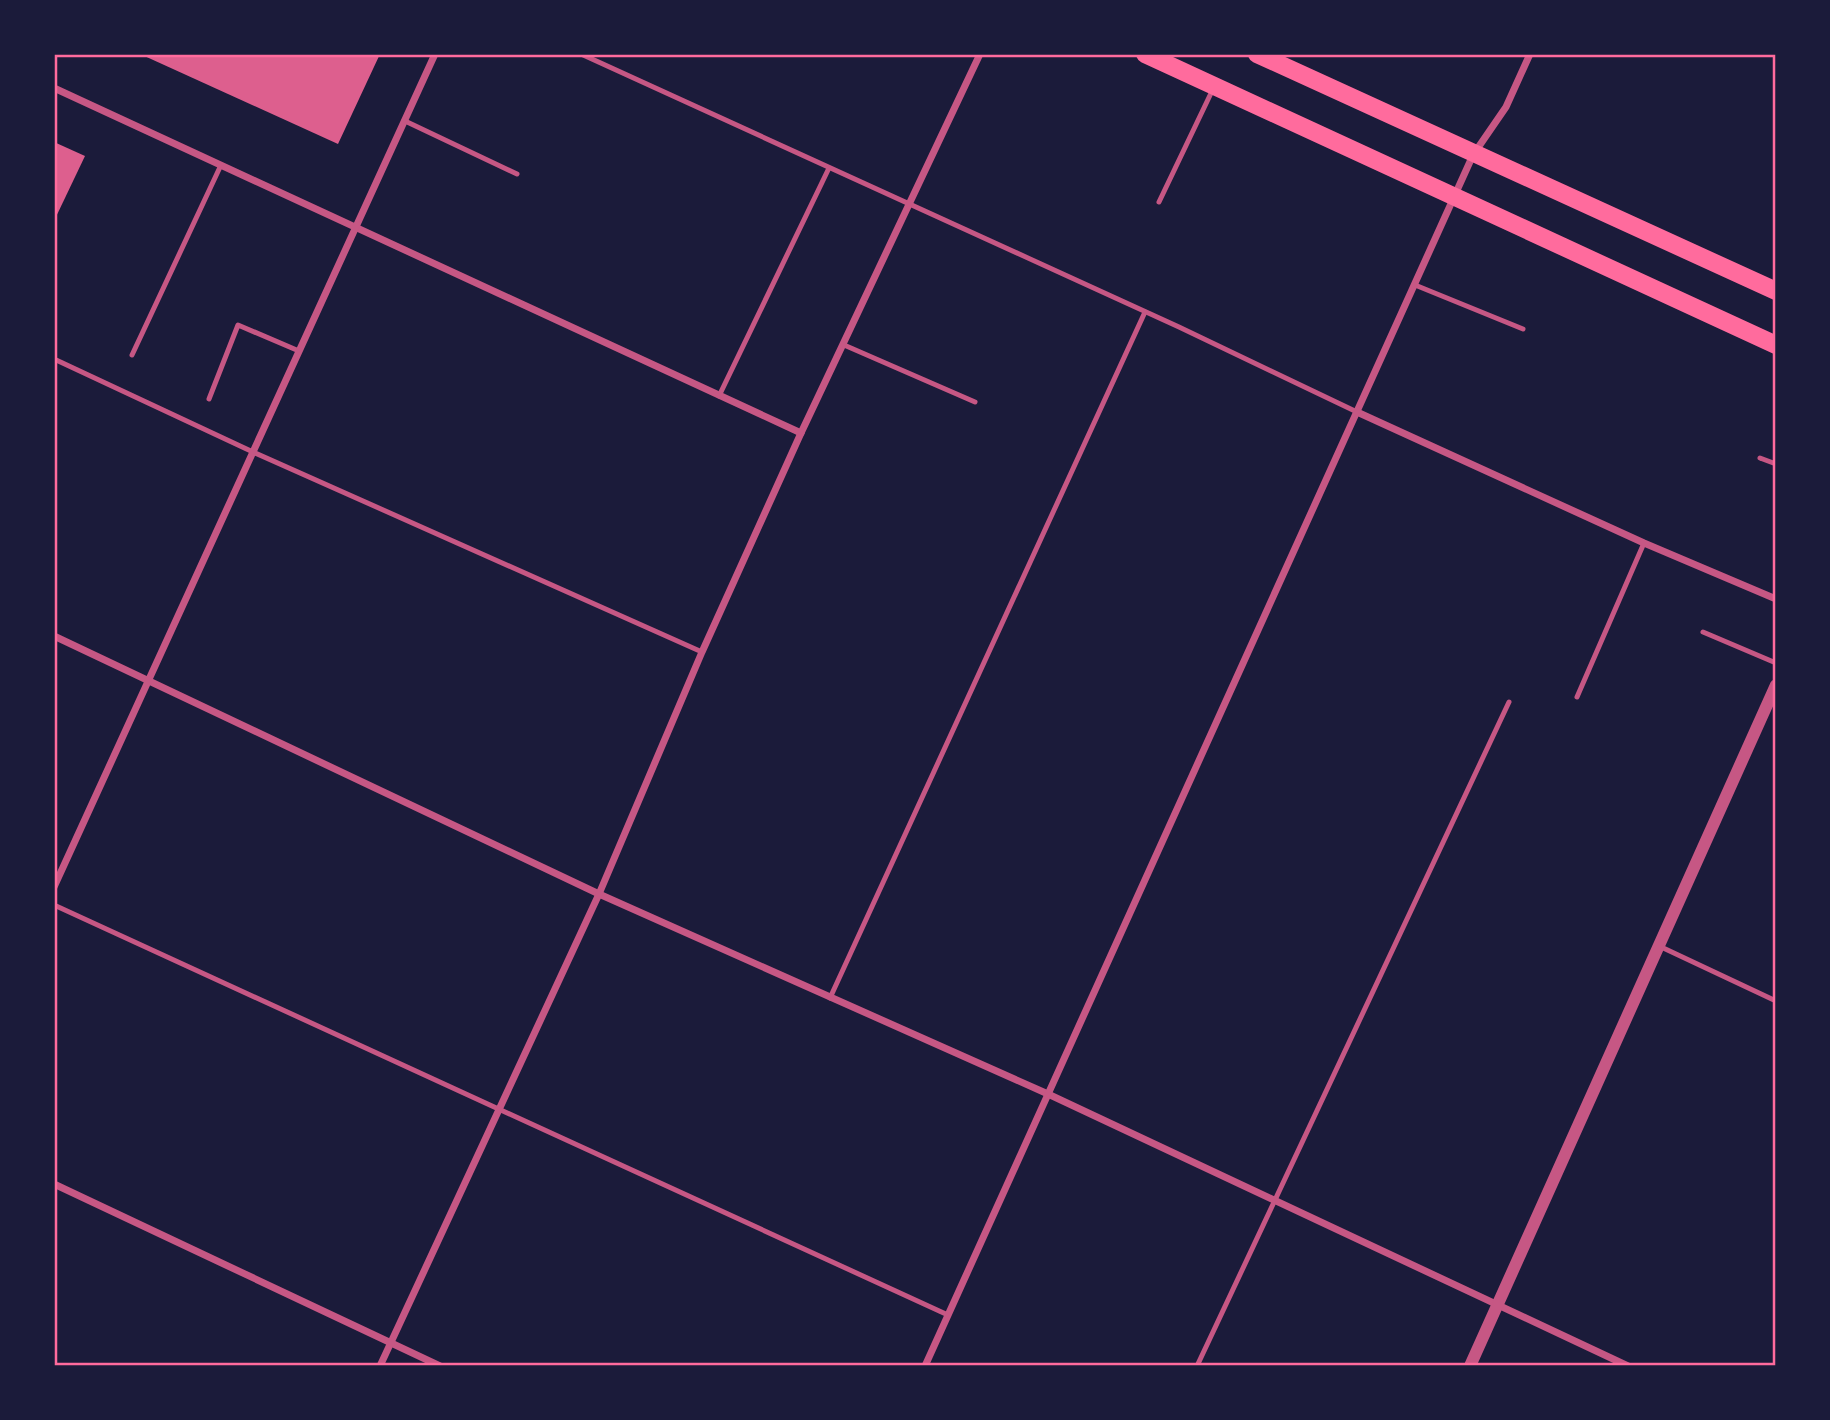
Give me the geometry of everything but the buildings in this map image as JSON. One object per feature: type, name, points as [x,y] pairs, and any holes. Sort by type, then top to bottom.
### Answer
[{"type":"main road","points":[[1145,54],[1776,345]]},
{"type":"main road","points":[[1257,54],[1473,155],[1776,291]]},
{"type":"street","points":[[54,887],[435,54]]},
{"type":"street","points":[[380,1366],[599,894],[702,652],[801,433],[980,54]]},
{"type":"street","points":[[926,1366],[1473,155],[1506,107],[1530,54]]},
{"type":"street","points":[[54,88],[801,433]]},
{"type":"street","points":[[1357,412],[1644,543],[1776,598]]},
{"type":"street","points":[[54,636],[599,894],[1048,1094],[1628,1366]]},
{"type":"street","points":[[1470,1366],[1659,946],[1771,707],[1776,685]]},
{"type":"street","points":[[54,1184],[440,1366]]},
{"type":"lane","points":[[581,54],[1357,412]]},
{"type":"lane","points":[[1159,202],[1214,86]]},
{"type":"lane","points":[[405,121],[517,174]]},
{"type":"lane","points":[[132,355],[221,164]]},
{"type":"lane","points":[[719,396],[829,168]]},
{"type":"lane","points":[[1415,285],[1523,328]]},
{"type":"lane","points":[[830,998],[1145,312]]},
{"type":"lane","points":[[209,399],[238,325],[299,351]]},
{"type":"lane","points":[[844,345],[975,402]]},
{"type":"lane","points":[[54,359],[253,452],[702,652]]},
{"type":"lane","points":[[1760,458],[1776,464]]},
{"type":"lane","points":[[1577,697],[1644,543]]},
{"type":"lane","points":[[1703,632],[1776,663]]},
{"type":"lane","points":[[1197,1366],[1273,1198],[1508,702]]},
{"type":"lane","points":[[54,905],[948,1315]]},
{"type":"lane","points":[[1659,946],[1776,1001]]}]
